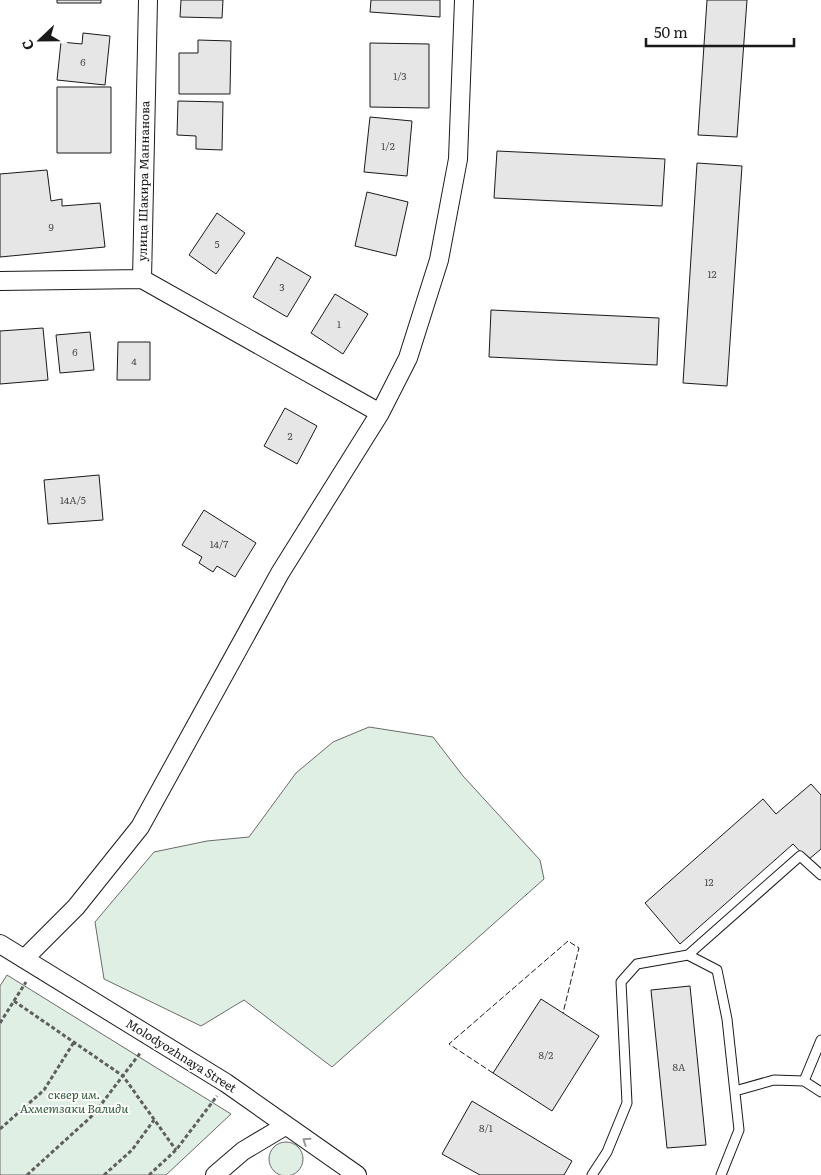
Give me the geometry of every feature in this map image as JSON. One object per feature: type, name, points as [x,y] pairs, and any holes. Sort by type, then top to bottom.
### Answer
[{"type":"street","name":"улица Шакира Маннанова","points":[[0,281],[142,279],[148,0]]},
{"type":"street","points":[[30,963],[140,827],[280,573],[380,413],[408,358],[439,260],[458,159],[464,0]]},
{"type":"street","points":[[142,279],[380,413]]},
{"type":"street","name":"Molodyozhnaya Street","points":[[0,944],[226,1084],[285,1126],[332,1166],[357,1175]]},
{"type":"street","points":[[215,1175],[233,1167],[285,1126]]},
{"type":"lane","points":[[592,1175],[607,1152],[627,1103],[621,982],[637,964],[688,955],[800,856],[821,875]]},
{"type":"lane","points":[[688,955],[717,970],[727,1019],[739,1130],[721,1175]]},
{"type":"lane","points":[[804,1081],[821,1040]]},
{"type":"lane","points":[[735,1091],[774,1080],[804,1081],[821,1092]]},
{"type":"path","points":[[0,1023],[14,1001],[30,963]]},
{"type":"path","points":[[14,1001],[123,1076],[176,1150]]},
{"type":"path","points":[[27,1175],[92,1115],[152,1037]]},
{"type":"path","points":[[0,1129],[44,1090],[74,1042]]},
{"type":"path","points":[[149,1175],[176,1150],[226,1084]]},
{"type":"path","points":[[104,1175],[132,1150],[154,1120]]},
{"type":"green space","points":[[369,727],[433,737],[463,776],[540,860],[544,879],[332,1067],[244,1000],[201,1026],[104,979],[95,922],[154,852],[207,841],[249,837],[296,773],[333,742]]},
{"type":"green space","name":"сквер им. Ахметзаки Валиди","points":[[7,975],[231,1114],[166,1175],[0,1175],[0,986]]},
{"type":"green space","points":[[286,1142],[298,1147],[303,1159],[298,1171],[286,1176],[274,1171],[269,1159],[274,1147]]},
{"type":"building","points":[[57,0],[101,0],[101,3],[57,3]]},
{"type":"building","points":[[181,0],[223,0],[222,18],[180,17]]},
{"type":"building","points":[[371,0],[440,0],[440,17],[370,12]]},
{"type":"building","points":[[707,0],[747,0],[737,137],[698,135]]},
{"type":"building","points":[[83,33],[110,36],[105,85],[57,80],[61,42],[82,44]]},
{"type":"building","points":[[198,40],[231,41],[230,94],[179,94],[179,53],[198,53]]},
{"type":"building","points":[[370,43],[429,44],[429,108],[370,107]]},
{"type":"building","points":[[57,87],[111,87],[111,153],[57,153]]},
{"type":"building","points":[[178,101],[223,102],[222,150],[196,149],[196,136],[177,135]]},
{"type":"building","points":[[370,117],[412,121],[407,176],[364,172]]},
{"type":"building","points":[[497,151],[665,159],[662,206],[494,198]]},
{"type":"building","points":[[697,163],[742,166],[727,386],[683,383]]},
{"type":"building","points":[[47,170],[51,201],[62,199],[62,206],[100,203],[105,247],[0,257],[0,174]]},
{"type":"building","points":[[367,192],[408,202],[396,256],[355,246]]},
{"type":"building","points":[[217,213],[245,233],[216,274],[189,255]]},
{"type":"building","points":[[277,257],[311,277],[287,317],[253,297]]},
{"type":"building","points":[[335,294],[368,314],[343,354],[311,333]]},
{"type":"building","points":[[491,310],[659,318],[657,365],[489,357]]},
{"type":"building","points":[[43,328],[48,380],[0,384],[0,331]]},
{"type":"building","points":[[90,332],[94,370],[60,373],[56,335]]},
{"type":"building","points":[[118,342],[150,342],[150,380],[117,380]]},
{"type":"building","points":[[285,408],[317,426],[297,464],[264,446]]},
{"type":"building","points":[[99,475],[103,520],[48,524],[44,480]]},
{"type":"building","points":[[204,510],[256,543],[235,577],[217,566],[213,572],[199,563],[202,557],[182,545]]},
{"type":"building","points":[[811,784],[821,795],[821,849],[808,860],[793,844],[680,944],[645,903],[763,799],[776,814]]},
{"type":"building","points":[[690,986],[706,1145],[667,1148],[651,990]]},
{"type":"building","points":[[541,999],[599,1036],[552,1111],[493,1073]]},
{"type":"building","points":[[472,1101],[572,1161],[564,1175],[480,1175],[442,1154]]},
{"type":"fence","points":[[493,1073],[449,1044],[568,941],[579,948],[563,1013]]}]
